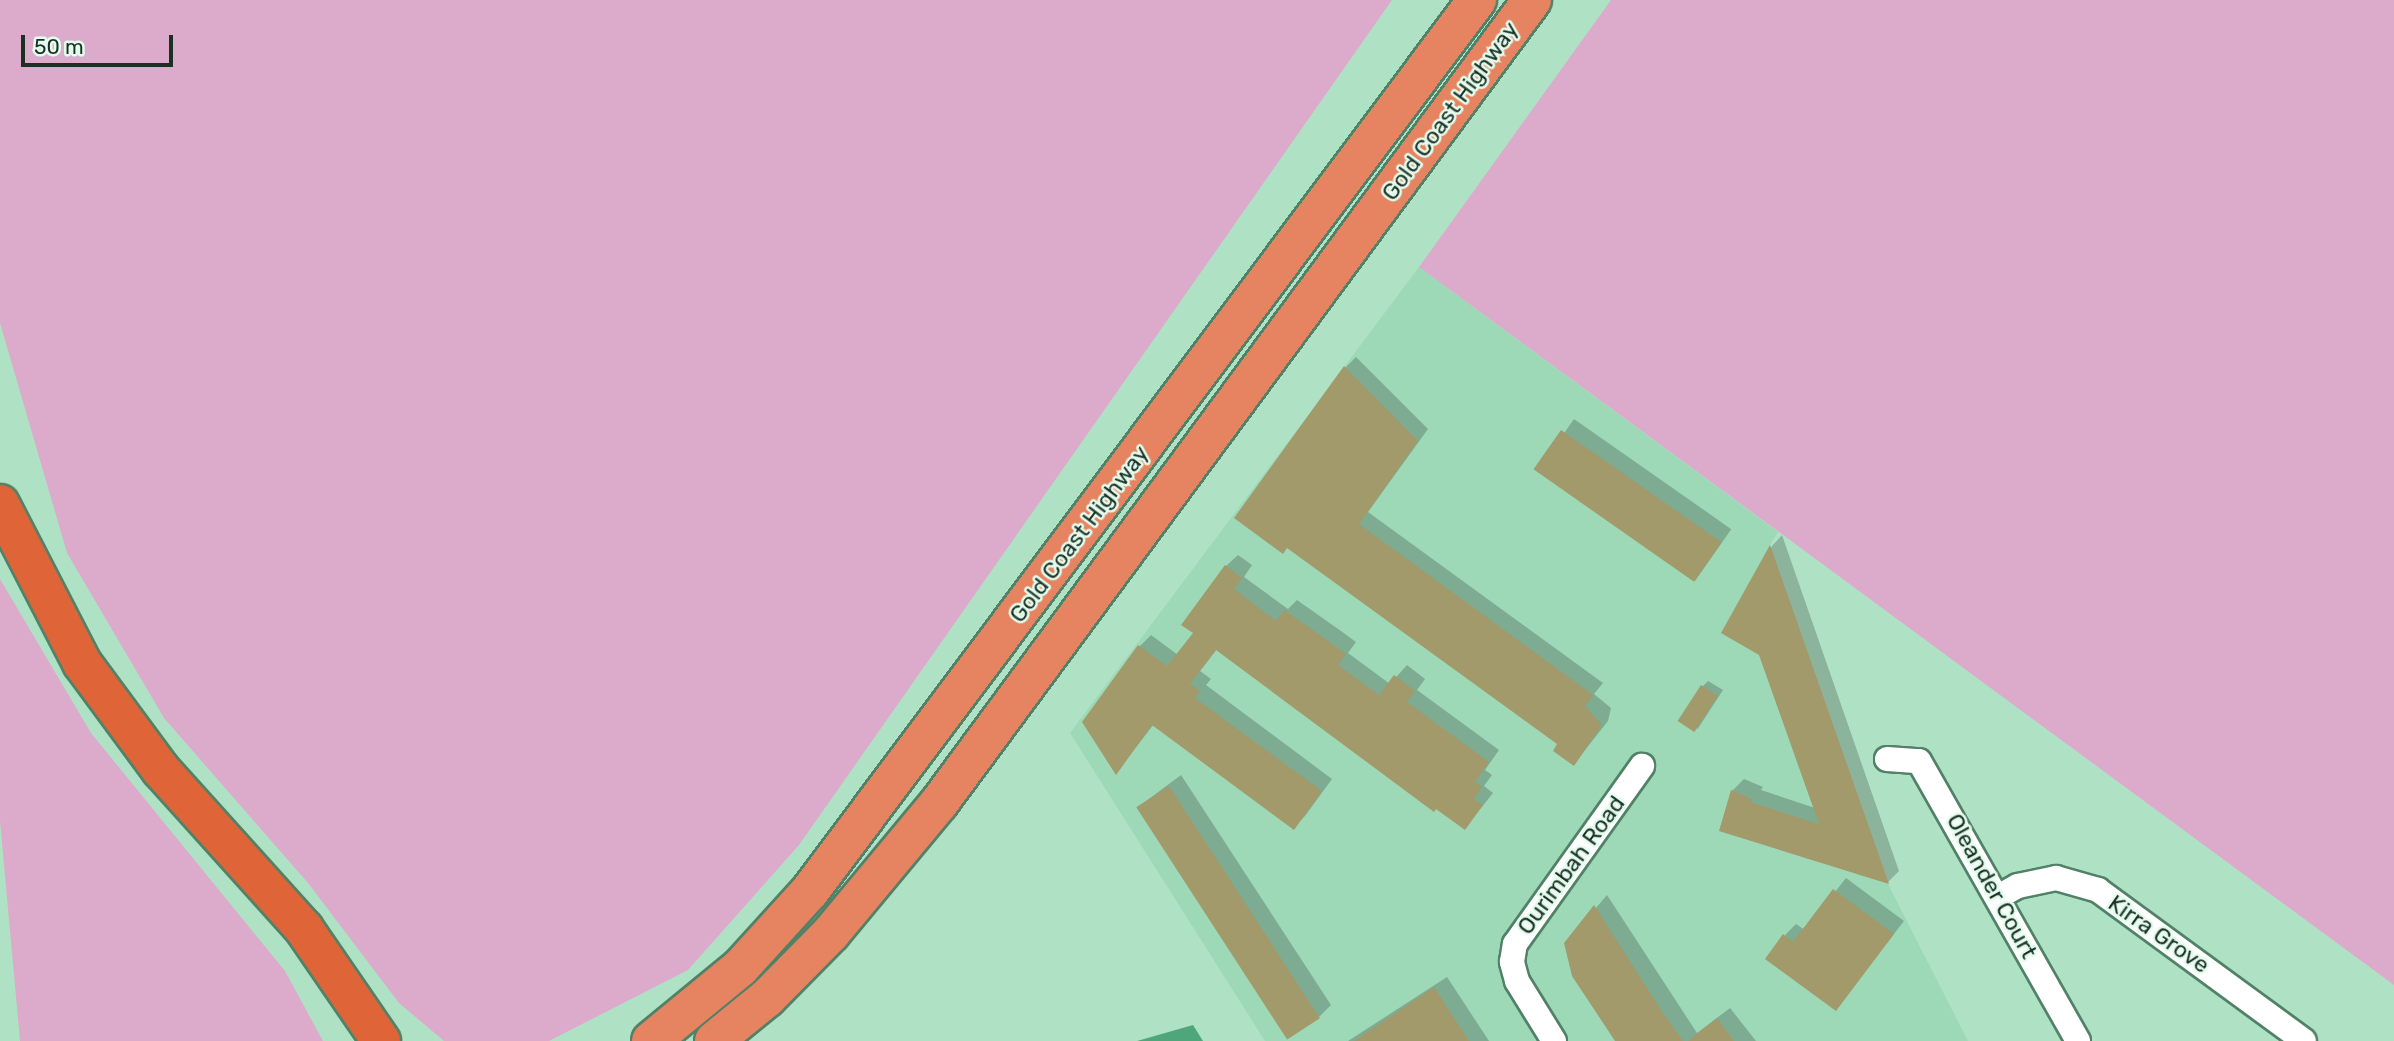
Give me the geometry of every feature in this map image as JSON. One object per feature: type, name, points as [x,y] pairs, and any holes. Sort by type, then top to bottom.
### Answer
[{"type":"highway","name":"Gold Coast Highway","points":[[651,1041],[740,968],[810,891],[1477,0]]},
{"type":"highway","name":"Gold Coast Highway","points":[[714,1041],[767,998],[831,933],[939,803],[1532,0]]},
{"type":"highway","points":[[0,504],[82,663],[161,770],[304,929],[339,975],[381,1041]]},
{"type":"highway","points":[[339,975],[367,1041]]},
{"type":"street","name":"Oleander Court","points":[[1887,759],[1919,761],[2078,1041]]},
{"type":"street","name":"Ourimbah Road","points":[[1554,1041],[1517,981],[1512,962],[1515,944],[1642,766]]},
{"type":"street","name":"Kirra Grove","points":[[1998,897],[2018,886],[2056,878],[2098,890],[2304,1041]]},
{"type":"shaded area","points":[[0,0],[1392,0],[799,845],[688,970],[549,1041],[444,1041],[399,1003],[308,883],[164,718],[67,553],[0,323]]},
{"type":"shaded area","points":[[1611,0],[2394,0],[2394,985],[1419,267]]},
{"type":"shaded area","points":[[1419,267],[1778,532],[1770,545],[1888,884],[1968,1041],[1265,1041],[1070,733]]},
{"type":"shaded area","points":[[0,579],[91,733],[285,971],[323,1041],[20,1041],[0,821]]},
{"type":"shaded area","points":[[1193,1025],[1203,1041],[1137,1041]]},
{"type":"building","points":[[1344,366],[1418,441],[1359,524],[1593,695],[1585,706],[1602,725],[1574,766],[1553,751],[1557,744],[1287,548],[1283,554],[1234,518]]},
{"type":"building","points":[[1561,430],[1722,542],[1694,582],[1533,469]]},
{"type":"building","points":[[1770,545],[1889,884],[1719,831],[1731,790],[1752,799],[1750,802],[1819,824],[1759,655],[1721,633]]},
{"type":"building","points":[[1225,565],[1242,578],[1234,589],[1276,621],[1284,610],[1330,642],[1346,654],[1338,665],[1379,695],[1394,675],[1415,691],[1407,702],[1489,762],[1475,782],[1482,787],[1474,799],[1483,805],[1465,830],[1436,809],[1434,812],[1216,650],[1190,684],[1200,691],[1195,698],[1322,791],[1294,830],[1152,725],[1116,775],[1082,722],[1138,645],[1167,666],[1193,633],[1181,625]]},
{"type":"building","points":[[1701,685],[1718,696],[1694,732],[1678,721]]},
{"type":"building","points":[[1169,786],[1320,1018],[1287,1040],[1136,807]]},
{"type":"building","points":[[1833,889],[1894,934],[1836,1011],[1765,959],[1783,934],[1793,942]]},
{"type":"building","points":[[1594,905],[1683,1041],[1615,1041],[1572,976],[1564,943]]},
{"type":"building","points":[[1434,987],[1469,1041],[1354,1041]]},
{"type":"building","points":[[1717,1018],[1734,1041],[1688,1041]]}]
